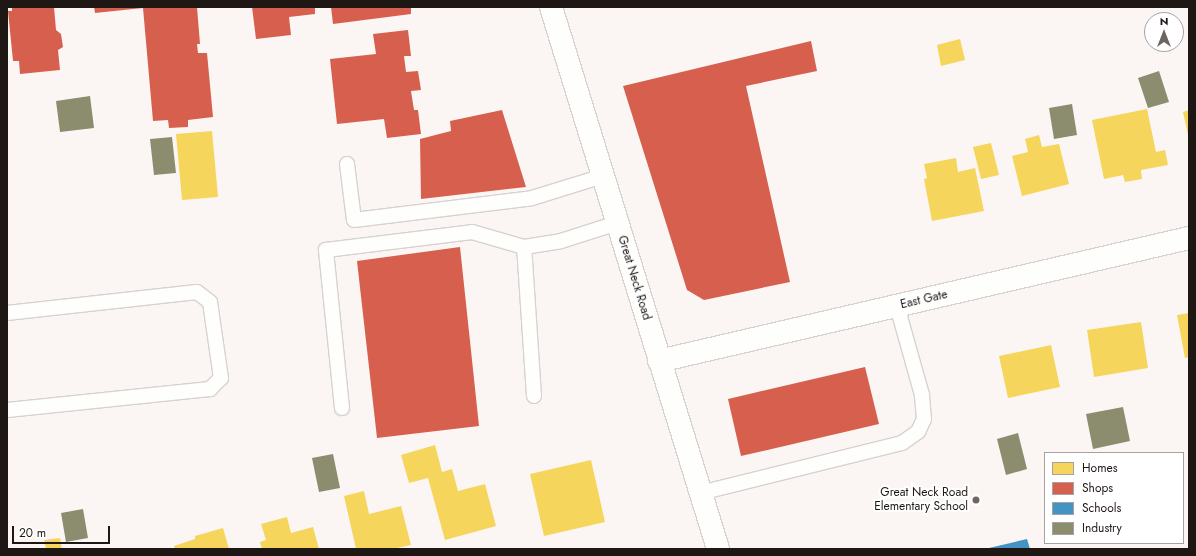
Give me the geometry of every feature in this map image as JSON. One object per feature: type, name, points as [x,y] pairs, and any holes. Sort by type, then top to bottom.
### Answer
[{"type":"main road","name":"Great Neck Road","points":[[551,7],[718,549]]},
{"type":"main road","name":"East Gate","points":[[659,361],[1189,238]]},
{"type":"lane","points":[[347,164],[354,220],[532,198],[603,176]]},
{"type":"lane","points":[[342,408],[326,250],[472,232],[524,247],[560,241],[617,223]]},
{"type":"lane","points":[[524,247],[534,396]]},
{"type":"lane","points":[[7,313],[197,292],[210,302],[221,378],[210,389],[7,410]]},
{"type":"lane","points":[[700,493],[902,443],[918,432],[924,419],[922,395],[896,306]]},
{"type":"building: Homes","points":[[960,39],[965,60],[941,66],[937,45]]},
{"type":"building: Homes","points":[[1147,109],[1156,152],[1165,150],[1168,165],[1141,170],[1142,179],[1125,182],[1123,175],[1104,179],[1092,120]]},
{"type":"building: Homes","points":[[1189,110],[1189,135],[1188,135],[1183,112]]},
{"type":"building: Homes","points":[[212,131],[218,197],[182,200],[176,134]]},
{"type":"building: Homes","points":[[1039,135],[1042,147],[1059,144],[1069,184],[1022,196],[1012,156],[1028,152],[1025,139]]},
{"type":"building: Homes","points":[[991,143],[999,175],[981,179],[973,147]]},
{"type":"building: Homes","points":[[956,158],[958,172],[975,168],[984,211],[932,221],[924,179],[927,178],[924,164]]},
{"type":"building: Homes","points":[[1189,313],[1189,357],[1185,358],[1177,315]]},
{"type":"building: Homes","points":[[1141,322],[1148,368],[1094,377],[1087,330]]},
{"type":"building: Homes","points":[[1051,345],[1060,387],[1008,398],[999,356]]},
{"type":"building: Homes","points":[[435,445],[442,472],[452,469],[458,491],[485,484],[496,526],[445,540],[428,478],[409,483],[401,455]]},
{"type":"building: Homes","points":[[591,460],[605,522],[544,536],[530,474]]},
{"type":"building: Homes","points":[[364,491],[369,514],[401,506],[411,545],[392,549],[356,549],[344,496]]},
{"type":"building: Homes","points":[[287,517],[291,533],[313,527],[319,549],[262,549],[260,542],[266,540],[261,524]]},
{"type":"building: Homes","points":[[223,528],[229,549],[175,549],[174,546],[195,539],[195,536]]},
{"type":"building: Homes","points":[[60,538],[62,549],[46,549],[44,540]]},
{"type":"building: Shops","points":[[12,7],[54,7],[56,30],[61,34],[63,47],[58,50],[60,70],[20,74],[19,61],[13,61],[8,11],[12,11]]},
{"type":"building: Shops","points":[[94,7],[197,7],[200,44],[197,44],[198,53],[207,53],[213,117],[188,120],[188,127],[169,128],[168,120],[153,121],[143,8],[95,13]]},
{"type":"building: Shops","points":[[252,7],[315,7],[315,14],[289,17],[291,35],[256,39]]},
{"type":"building: Shops","points":[[331,7],[411,7],[411,14],[333,24]]},
{"type":"building: Shops","points":[[408,30],[411,56],[404,56],[406,72],[418,71],[421,90],[411,91],[414,110],[418,110],[421,134],[387,138],[384,119],[337,124],[330,59],[376,54],[373,34]]},
{"type":"building: Shops","points":[[811,41],[817,71],[746,86],[790,282],[704,300],[687,290],[623,86]]},
{"type":"building: Shops","points":[[502,110],[526,187],[421,199],[420,139],[451,131],[450,121]]},
{"type":"building: Shops","points":[[460,247],[479,426],[377,438],[357,261]]},
{"type":"building: Shops","points":[[865,367],[879,424],[741,456],[728,399]]},
{"type":"building: Schools","points":[[1027,539],[1030,549],[989,549],[989,548]]},
{"type":"building: Industry","points":[[1159,71],[1169,102],[1148,108],[1138,78]]},
{"type":"building: Industry","points":[[90,96],[94,128],[60,132],[56,101]]},
{"type":"building: Industry","points":[[1072,104],[1077,135],[1054,139],[1049,108]]},
{"type":"building: Industry","points":[[172,137],[176,173],[154,175],[150,139]]},
{"type":"building: Industry","points":[[1123,407],[1130,441],[1093,449],[1086,414]]},
{"type":"building: Industry","points":[[1018,433],[1027,469],[1006,475],[997,439]]},
{"type":"building: Industry","points":[[333,454],[340,488],[319,492],[312,458]]},
{"type":"building: Industry","points":[[83,509],[88,538],[66,542],[61,513]]},
{"type":"place","name":"Great Neck Road Elementary School","points":[[976,500]]}]
